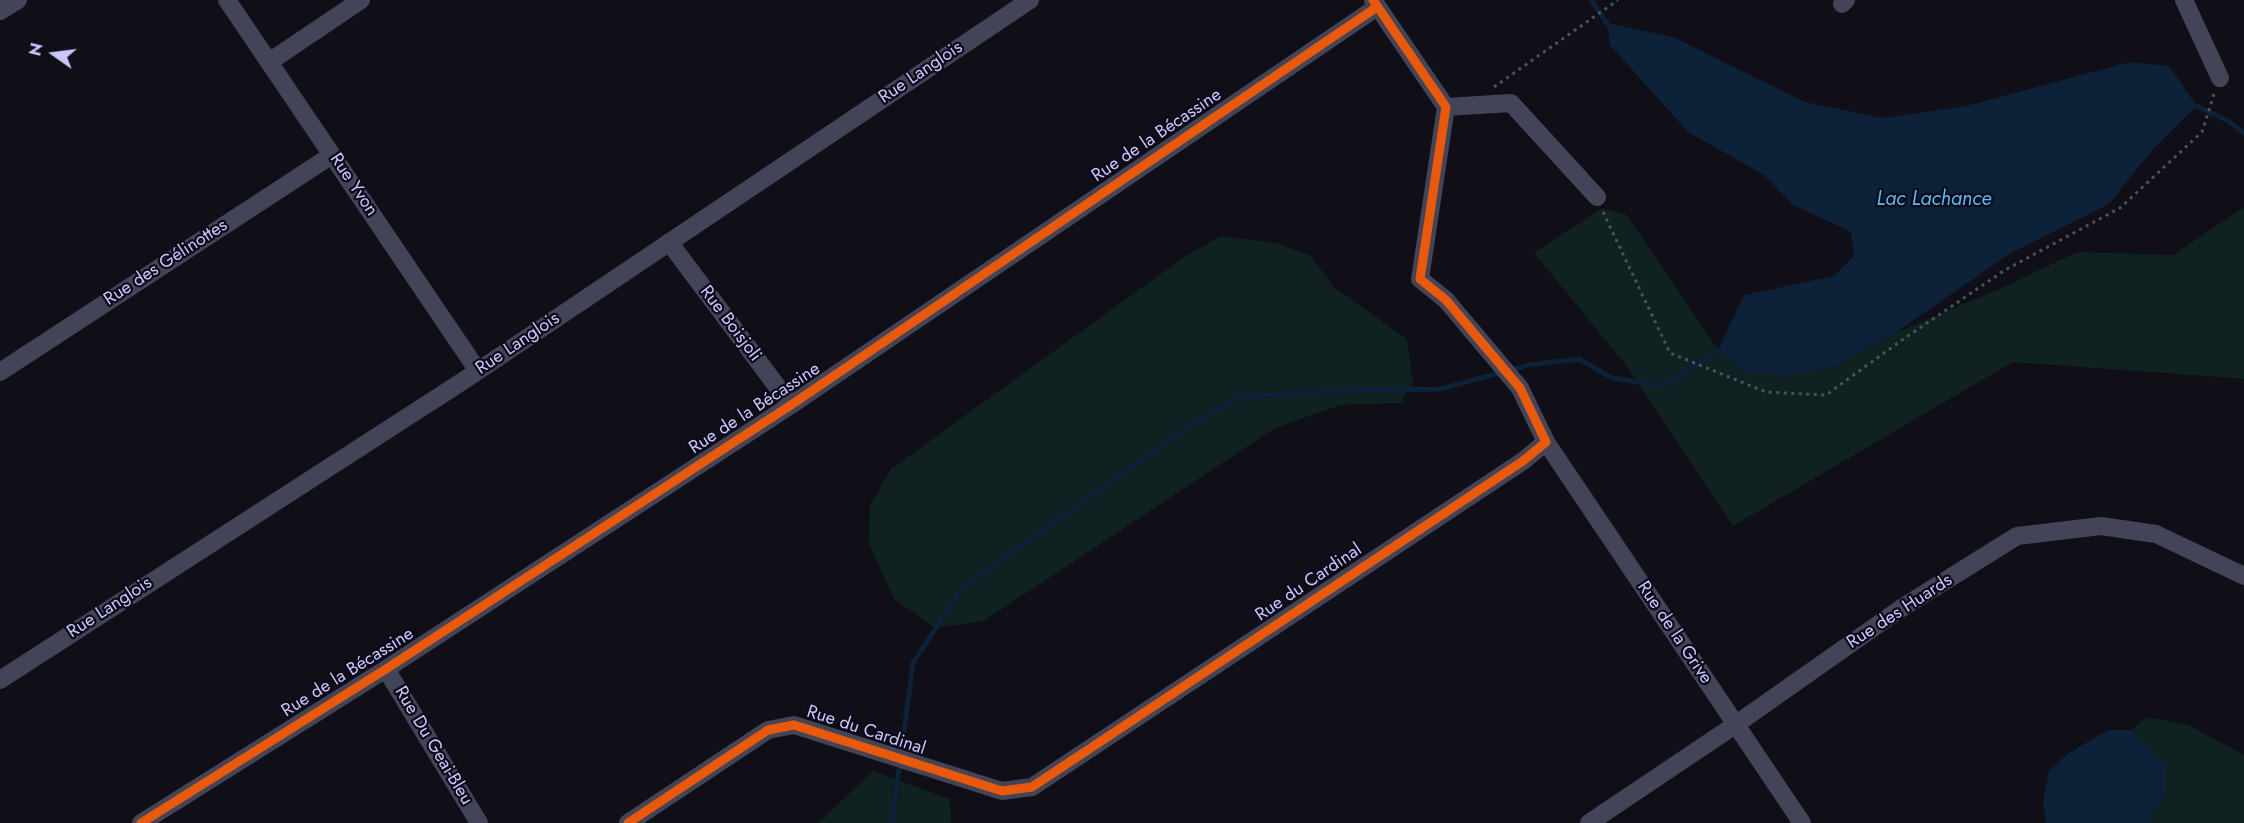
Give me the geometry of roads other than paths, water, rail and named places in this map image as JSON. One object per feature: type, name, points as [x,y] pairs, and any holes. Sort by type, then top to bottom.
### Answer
[{"type":"street","points":[[0,11],[18,0]]},
{"type":"street","name":"Rue Yvon","points":[[227,0],[478,371]]},
{"type":"street","points":[[269,62],[361,0]]},
{"type":"street","name":"Rue Langlois","points":[[0,680],[478,371],[1030,0]]},
{"type":"street","points":[[2184,0],[2220,78]]},
{"type":"street","points":[[1375,3],[1446,107],[1420,279],[1446,300],[1520,388],[1546,442]]},
{"type":"street","name":"Rue de la Bécassine","points":[[141,823],[386,669],[791,405],[1375,3]]},
{"type":"street","points":[[1446,107],[1511,103],[1597,197]]},
{"type":"street","name":"Rue des Gélinottes","points":[[0,372],[332,155]]},
{"type":"street","name":"Rue Boisjoli","points":[[669,242],[791,405]]},
{"type":"street","name":"Rue de la Grive","points":[[1546,442],[1802,823]]},
{"type":"street","name":"Rue du Cardinal","points":[[628,823],[768,730],[794,725],[1002,791],[1032,787],[1514,467],[1546,442]]},
{"type":"street","name":"Rue des Huards","points":[[1589,823],[1900,609],[2017,536],[2101,525],[2156,534],[2244,576]]},
{"type":"street","name":"Rue Du Geai-Bleu","points":[[386,669],[479,823]]},
{"type":"water","name":"Lac Lachance","points":[[1607,23],[1673,37],[1805,102],[1883,118],[1966,106],[2130,62],[2169,66],[2197,106],[2154,148],[2109,204],[2011,253],[1895,333],[1830,369],[1783,376],[1745,371],[1718,350],[1744,295],[1834,276],[1854,256],[1851,232],[1793,205],[1764,175],[1688,132],[1610,45]]},
{"type":"water","points":[[2108,730],[2131,730],[2165,765],[2165,792],[2150,823],[2046,823],[2043,801],[2049,770],[2069,753]]},
{"type":"waterway","points":[[1591,0],[1607,23]]},
{"type":"waterway","points":[[2197,106],[2228,121],[2244,133]]},
{"type":"waterway","points":[[892,823],[913,663],[963,587],[1185,429],[1240,397],[1353,390],[1440,389],[1529,365],[1579,359],[1612,378],[1664,386],[1718,350]]}]
